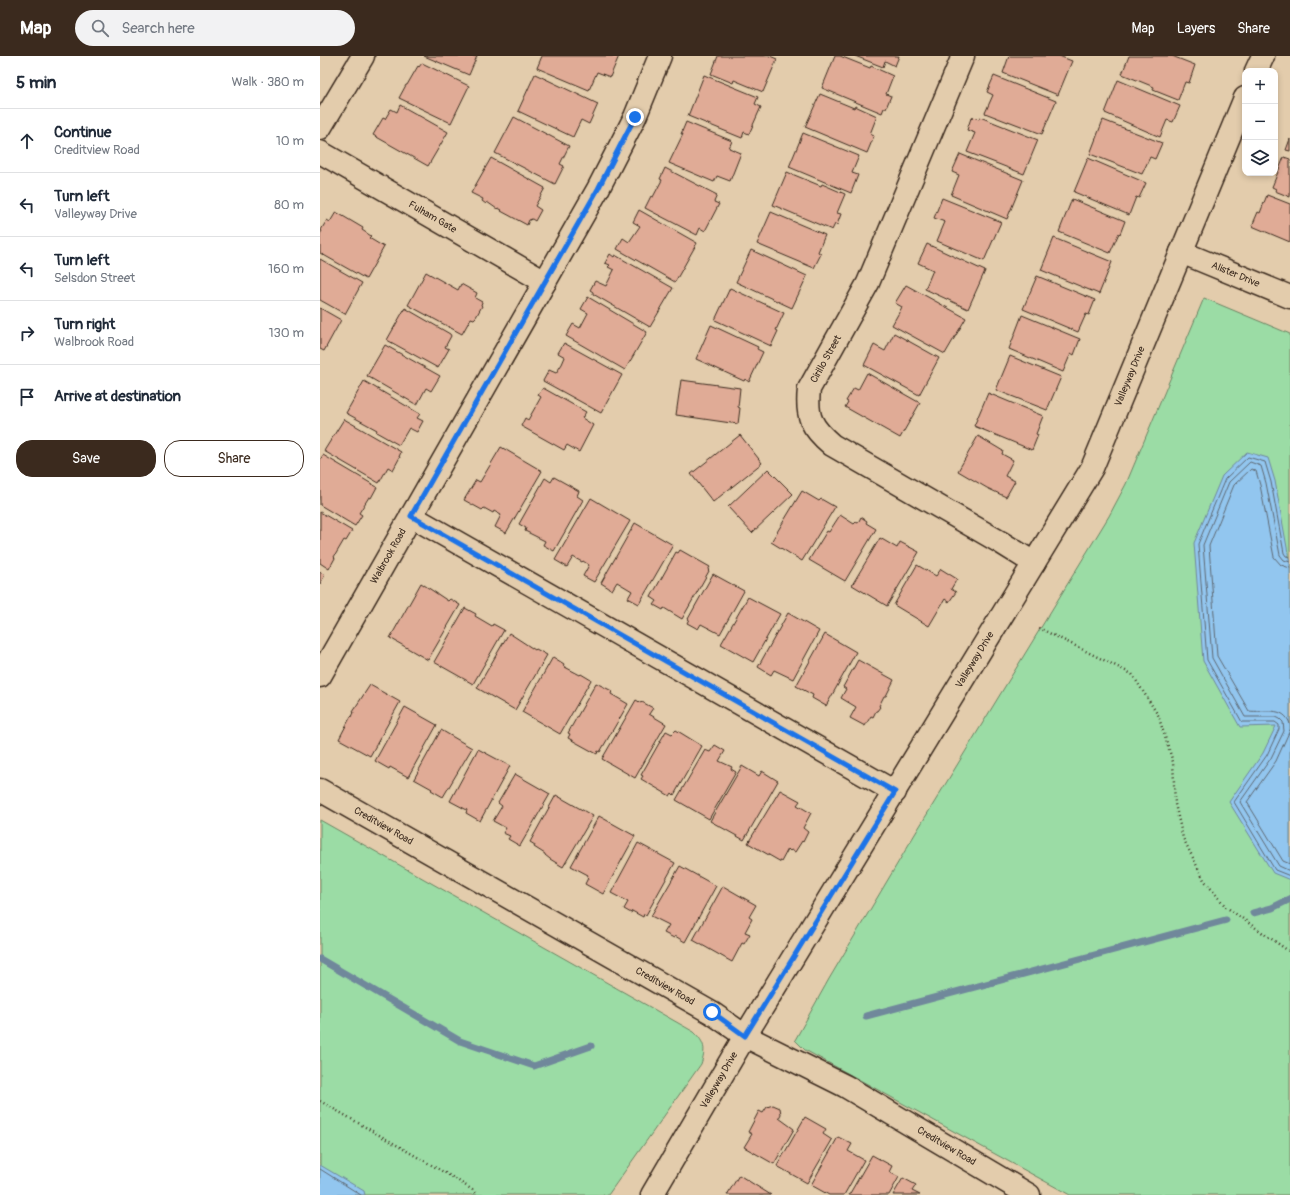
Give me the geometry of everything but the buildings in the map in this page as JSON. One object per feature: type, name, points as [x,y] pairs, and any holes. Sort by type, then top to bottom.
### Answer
[{"type":"street","points":[[320,128],[363,56]]},
{"type":"street","name":"Walbrook Road","points":[[320,676],[614,160],[635,117],[660,56]]},
{"type":"street","name":"Cirillo Street","points":[[963,56],[868,283],[810,389],[807,406],[811,421],[820,435],[832,445],[1034,563]]},
{"type":"street","points":[[1257,68],[1263,56]]},
{"type":"street","name":"Valleyway Drive","points":[[652,1195],[745,1036],[1083,485],[1092,468],[1243,104]]},
{"type":"street","name":"Fulham Gate","points":[[320,152],[545,282]]},
{"type":"street","name":"Alister Drive","points":[[1181,252],[1290,298]]},
{"type":"street","points":[[411,516],[895,792]]},
{"type":"street","name":"Creditview Road","points":[[320,790],[712,1012],[745,1036],[845,1086],[1029,1195]]},
{"type":"path","points":[[1039,628],[1132,674],[1158,715],[1173,762],[1175,804],[1183,838],[1204,880],[1226,907],[1290,952]]},
{"type":"path","points":[[320,1101],[454,1178],[474,1191],[477,1195]]},
{"type":"green space","points":[[1204,298],[1290,334],[1290,1195],[1070,1195],[805,1050],[795,1040],[829,979],[915,834],[1109,516],[1126,484]]},
{"type":"green space","points":[[320,820],[694,1032],[698,1036],[704,1046],[704,1054],[701,1064],[608,1195],[320,1195]]},
{"type":"water","points":[[1247,452],[1268,458],[1275,481],[1290,564],[1290,880],[1273,873],[1229,802],[1263,753],[1276,726],[1240,727],[1203,661],[1194,543],[1222,476]]},
{"type":"water","points":[[320,1165],[364,1191],[365,1195],[320,1195]]},
{"type":"waterway","points":[[1253,913],[1272,908],[1290,899]]},
{"type":"waterway","points":[[866,1016],[1226,920]]},
{"type":"waterway","points":[[320,959],[460,1041],[534,1066],[591,1046]]},
{"type":"route","points":[[635,117],[598,189],[411,516],[895,792],[745,1036],[712,1012]]}]
